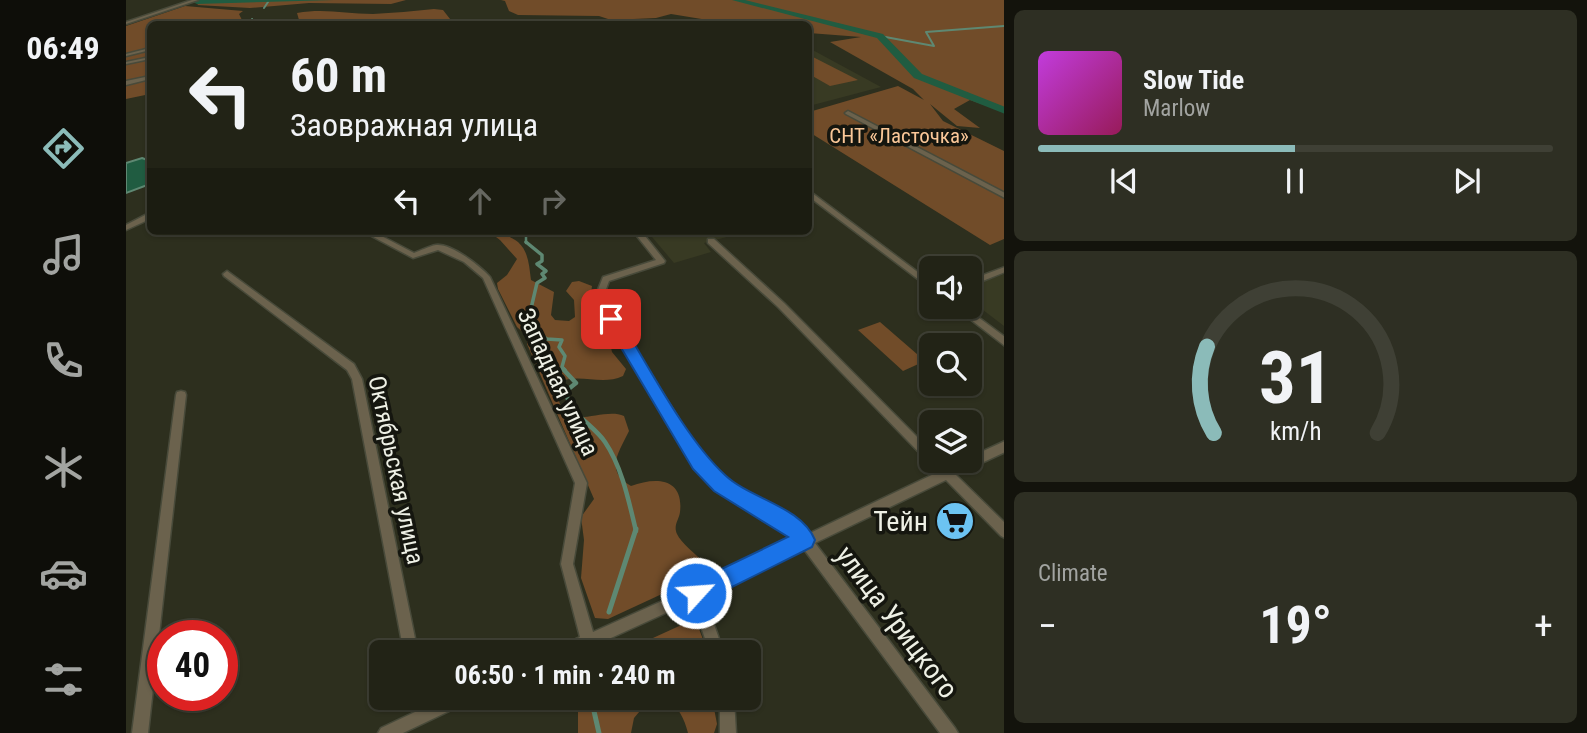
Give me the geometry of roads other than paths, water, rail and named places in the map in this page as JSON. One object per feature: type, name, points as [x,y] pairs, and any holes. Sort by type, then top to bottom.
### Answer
[{"type":"street","points":[[126,23],[196,0]]},
{"type":"street","points":[[126,55],[147,50]]},
{"type":"street","points":[[126,63],[147,59]]},
{"type":"street","points":[[126,83],[147,79]]},
{"type":"street","points":[[848,113],[1004,195]]},
{"type":"street","points":[[812,195],[919,277]]},
{"type":"street","points":[[126,228],[147,218]]},
{"type":"street","name":"Западная улица","points":[[374,235],[413,256],[438,247],[467,260],[486,277],[582,483],[567,564],[589,640]]},
{"type":"street","name":"улица Урицкого","points":[[640,235],[661,261],[606,279],[601,292],[604,306],[700,463],[721,484],[799,532],[950,733]]},
{"type":"street","points":[[711,241],[781,305],[919,446]]},
{"type":"street","points":[[982,278],[1004,269]]},
{"type":"street","name":"Октябрьская улица","points":[[227,274],[351,367],[357,379],[408,640]]},
{"type":"street","points":[[974,319],[1004,342]]},
{"type":"street","points":[[140,733],[181,395]]},
{"type":"street","points":[[982,456],[1004,446]]},
{"type":"street","points":[[589,640],[696,593],[944,473]]},
{"type":"street","points":[[947,473],[1004,533]]},
{"type":"street","points":[[696,593],[712,640]]},
{"type":"street","points":[[422,710],[423,715]]},
{"type":"street","points":[[386,733],[434,710]]},
{"type":"street","points":[[727,710],[728,733]]},
{"type":"waterway","points":[[201,0],[197,2],[330,0]]},
{"type":"waterway","points":[[348,0],[363,0]]},
{"type":"waterway","points":[[736,0],[880,36],[918,76],[1004,111]]},
{"type":"waterway","points":[[264,8],[268,2]]},
{"type":"waterway","points":[[880,36],[934,46],[926,32],[1004,26]]},
{"type":"waterway","points":[[526,235],[526,242]]},
{"type":"waterway","points":[[526,242],[542,255],[542,261],[537,264],[546,271],[542,274],[545,278],[537,283],[529,317],[530,329],[547,339],[562,340],[559,347],[565,356],[562,367],[565,370]]},
{"type":"waterway","points":[[563,369],[576,383],[566,391],[571,406],[605,442],[616,462],[636,530]]},
{"type":"waterway","points":[[609,612],[636,530]]},
{"type":"waterway","points":[[594,710],[599,733]]},
{"type":"place","name":"Тейн","points":[[955,521]]},
{"type":"park label","name":"СНТ «Ласточка»","points":[[899,136]]}]
